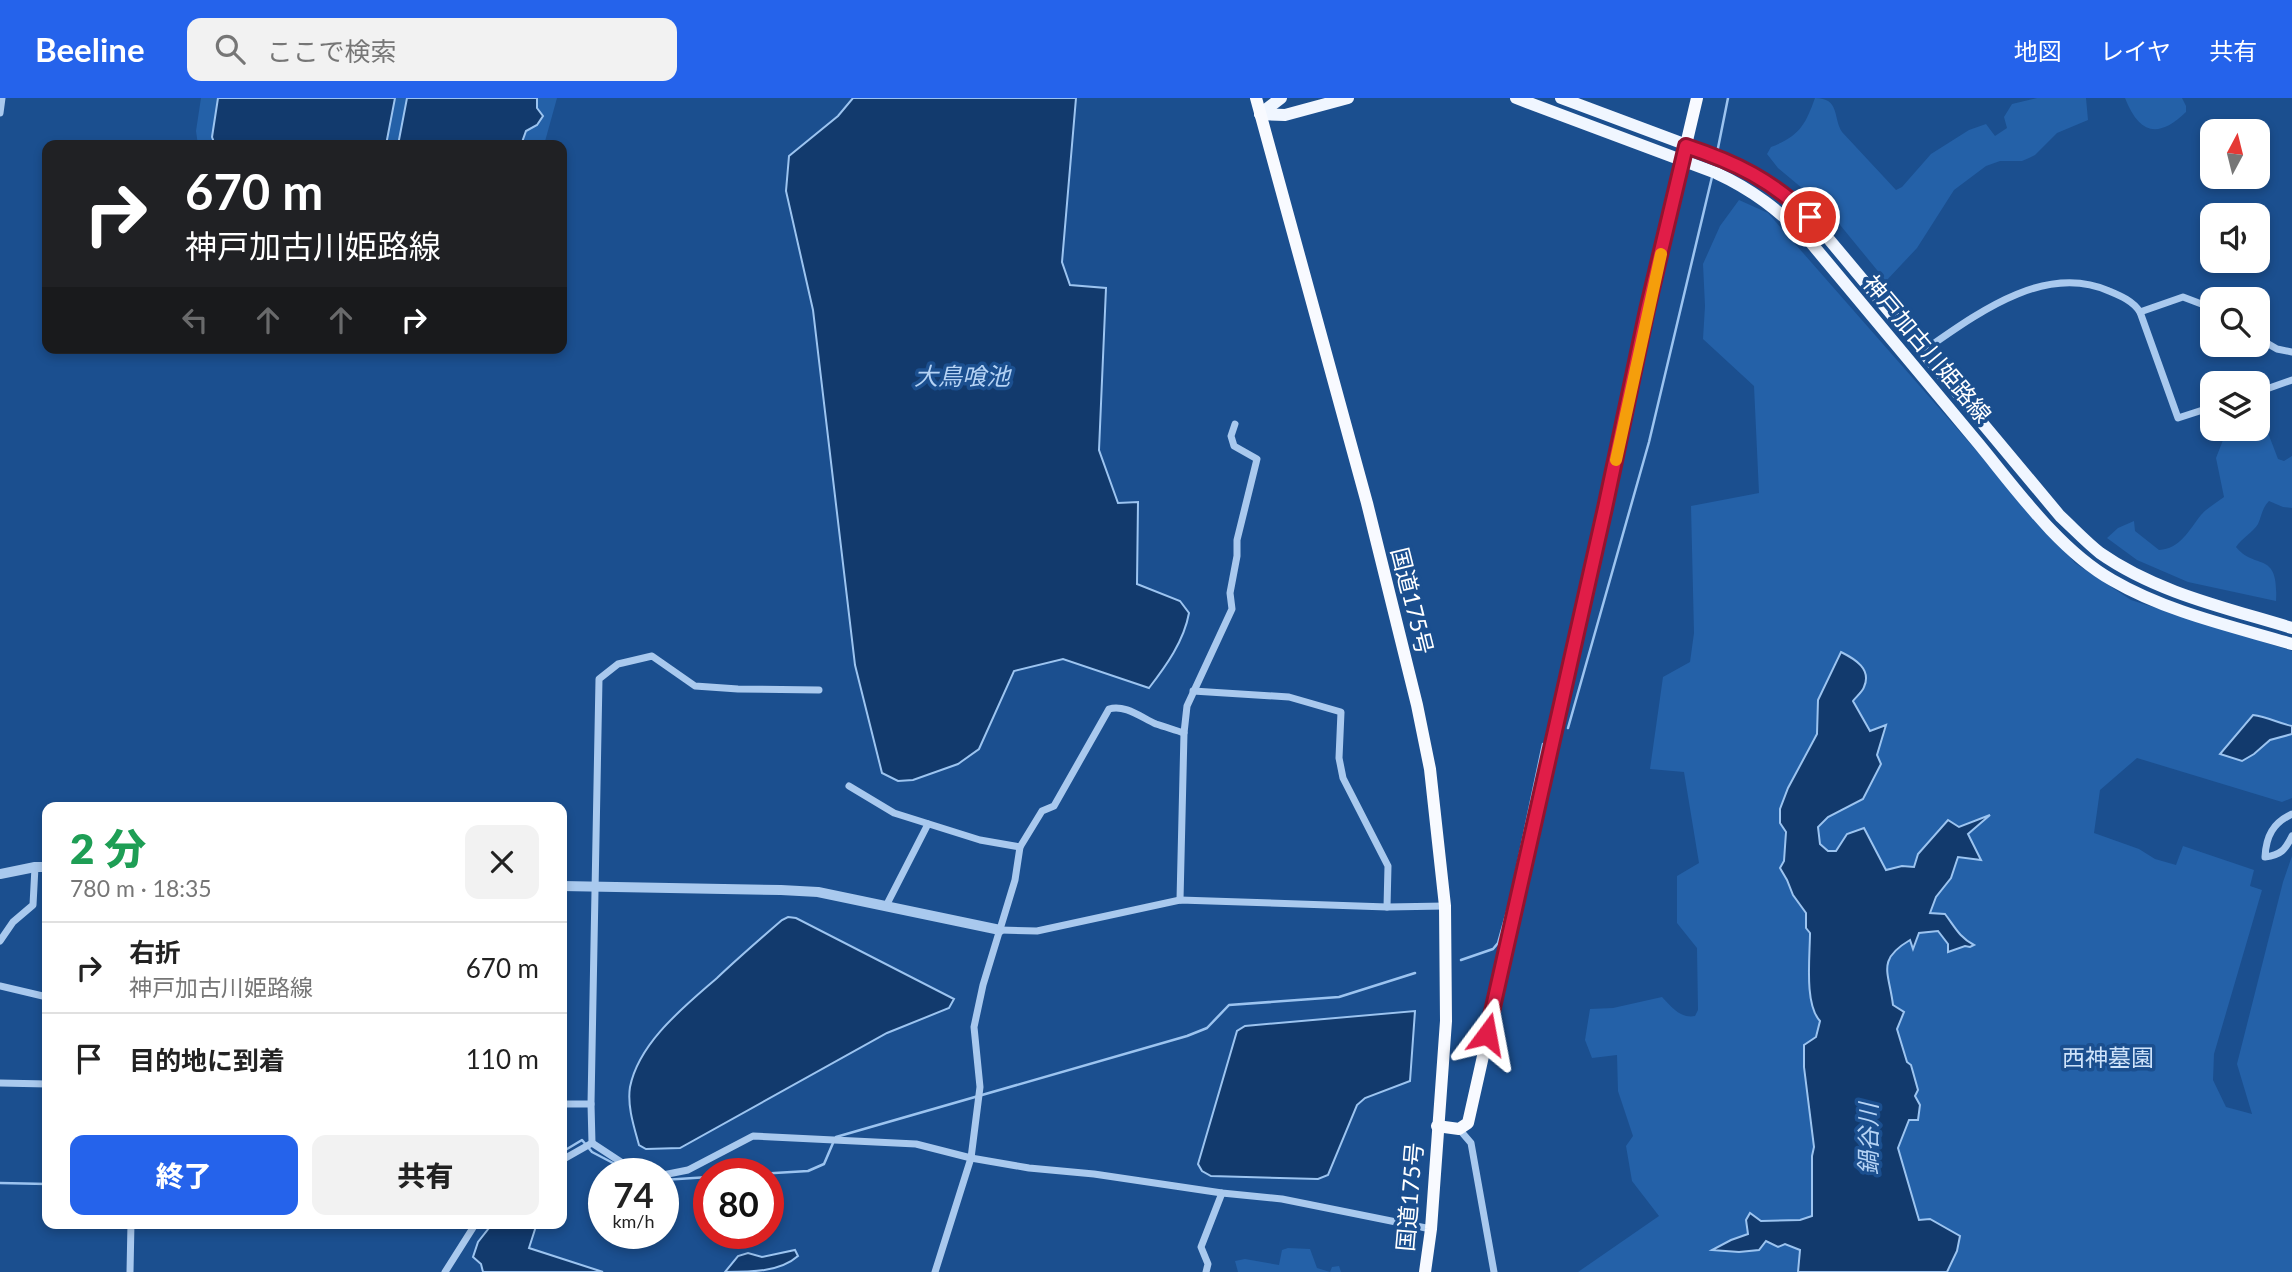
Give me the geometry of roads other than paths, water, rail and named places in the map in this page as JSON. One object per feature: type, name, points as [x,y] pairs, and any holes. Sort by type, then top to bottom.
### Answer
[{"type":"highway","name":"国道175号","points":[[1256,98],[1367,503],[1430,769],[1445,906],[1446,1021],[1431,1229],[1425,1272]]},
{"type":"highway","points":[[1460,1129],[1468,1123],[1647,310],[1697,98]]},
{"type":"highway","name":"国道175号","points":[[1437,1126],[1460,1129]]},
{"type":"main road","points":[[1260,114],[1281,98]]},
{"type":"main road","points":[[1260,114],[1285,115],[1348,98]]},
{"type":"main road","name":"神戸加古川姫路線","points":[[1516,98],[1745,186],[1807,238],[2032,507],[2086,561],[2109,579],[2152,599],[2292,644]]},
{"type":"main road","name":"神戸加古川姫路線","points":[[1561,98],[1749,171],[1793,201],[1827,237],[2060,516],[2097,551],[2140,577],[2164,587],[2292,628]]},
{"type":"street","points":[[0,113],[2,98]]},
{"type":"street","points":[[1923,351],[1984,308],[2064,281],[2098,286],[2128,300],[2140,312],[2178,418],[2200,411]]},
{"type":"street","points":[[2140,312],[2183,296],[2200,303]]},
{"type":"street","points":[[2270,345],[2292,352]]},
{"type":"street","points":[[2270,387],[2292,380]]},
{"type":"street","points":[[1180,900],[1186,706],[1232,609],[1230,593],[1237,540],[1257,459],[1234,446],[1231,436],[1235,424]]},
{"type":"street","points":[[592,1143],[590,1104],[599,679],[618,664],[652,656],[695,686],[819,690]]},
{"type":"street","points":[[1194,691],[1289,697],[1341,712],[1339,758],[1343,778],[1388,866],[1387,907]]},
{"type":"street","points":[[935,1272],[971,1158],[980,1087],[974,1027],[1015,880],[1020,847],[1042,811],[1054,806],[1109,709],[1113,707],[1134,712],[1184,733]]},
{"type":"street","points":[[849,786],[894,813],[980,840],[1020,847]]},
{"type":"street","points":[[2292,814],[2274,824],[2265,849],[2265,858],[2284,851],[2292,836]]},
{"type":"street","points":[[886,906],[928,824]]},
{"type":"street","points":[[0,941],[13,922],[33,905],[35,867]]},
{"type":"street","points":[[0,874],[42,867]]},
{"type":"street","points":[[567,886],[818,892],[1000,930],[1038,931],[1180,900],[1387,907],[1445,906]]},
{"type":"street","points":[[0,986],[42,996]]},
{"type":"street","points":[[0,1083],[42,1084]]},
{"type":"street","points":[[567,1104],[590,1104]]},
{"type":"street","points":[[1460,1129],[1471,1143],[1494,1272]]},
{"type":"street","points":[[679,1172],[688,1170],[753,1136],[916,1144],[971,1158],[1282,1199],[1431,1229]]},
{"type":"street","points":[[567,1157],[592,1143]]},
{"type":"street","points":[[592,1143],[615,1158]]},
{"type":"street","points":[[1206,1272],[1208,1265],[1201,1247],[1222,1193]]},
{"type":"street","points":[[130,1272],[131,1229]]},
{"type":"street","points":[[445,1272],[472,1229]]},
{"type":"water","points":[[218,98],[395,98],[387,140],[213,140]]},
{"type":"water","points":[[407,98],[537,98],[537,108],[543,116],[537,125],[526,131],[523,140],[399,140]]},
{"type":"water","name":"大鳥喰池","points":[[853,98],[1076,98],[1062,262],[1070,285],[1106,288],[1099,450],[1118,503],[1138,502],[1137,584],[1180,601],[1189,613],[1179,643],[1149,688],[1063,659],[1014,671],[979,749],[958,764],[913,780],[898,781],[882,773],[855,665],[813,310],[786,191],[789,156],[838,116]]},
{"type":"water","name":"鍋谷川","points":[[1841,652],[1857,661],[1866,675],[1864,687],[1853,701],[1870,731],[1886,725],[1877,755],[1881,764],[1863,799],[1828,817],[1818,827],[1820,844],[1828,851],[1836,851],[1847,834],[1864,828],[1886,870],[1902,866],[1914,867],[1918,854],[1948,820],[1959,827],[1990,815],[1968,834],[1981,860],[1958,857],[1951,878],[1936,897],[1930,913],[1945,914],[1961,935],[1974,945],[1948,952],[1948,944],[1938,931],[1919,933],[1913,949],[1910,940],[1899,947],[1892,954],[1887,968],[1893,1005],[1904,1012],[1897,1029],[1907,1062],[1911,1065],[1918,1090],[1915,1096],[1920,1105],[1918,1120],[1909,1120],[1898,1148],[1919,1220],[1930,1219],[1960,1236],[1957,1251],[1947,1272],[1798,1272],[1800,1250],[1785,1244],[1778,1247],[1766,1241],[1759,1250],[1712,1250],[1748,1234],[1746,1220],[1750,1213],[1761,1221],[1800,1220],[1812,1216],[1814,1147],[1804,1067],[1804,1045],[1816,1037],[1820,1021],[1815,1013],[1810,992],[1810,933],[1806,928],[1806,913],[1793,895],[1780,868],[1784,861],[1786,832],[1780,823],[1780,809],[1788,788],[1817,734],[1818,700]]},
{"type":"water","points":[[2253,715],[2292,726],[2292,734],[2270,740],[2242,761],[2220,754]]},
{"type":"water","points":[[788,917],[796,918],[954,999],[949,1008],[887,1033],[680,1148],[646,1149],[639,1145],[629,1094],[635,1071],[643,1055],[678,1013]]},
{"type":"water","points":[[1415,1011],[1410,1081],[1365,1098],[1357,1105],[1328,1175],[1318,1179],[1211,1176],[1202,1171],[1198,1164],[1237,1031],[1245,1026]]},
{"type":"water","points":[[488,1229],[535,1229],[529,1248],[603,1272],[483,1272],[481,1264],[473,1257],[478,1242]]},
{"type":"water","points":[[795,1250],[798,1256],[774,1268],[725,1272],[738,1256],[748,1253],[762,1257]]},
{"type":"waterway","points":[[1717,153],[1728,98]]},
{"type":"waterway","points":[[1568,728],[1649,442],[1712,177]]},
{"type":"waterway","points":[[1461,960],[1493,949],[1498,943],[1510,901],[1543,744]]},
{"type":"waterway","points":[[836,1137],[1187,1036],[1207,1028],[1229,1005],[1339,997],[1415,973]]},
{"type":"waterway","points":[[567,1149],[582,1140],[592,1152],[603,1158]]},
{"type":"waterway","points":[[784,1172],[808,1171],[824,1164],[833,1143]]},
{"type":"waterway","points":[[679,1179],[693,1178]]},
{"type":"waterway","points":[[0,1183],[42,1184]]},
{"type":"park label","name":"西神墓園","points":[[2108,1058]]}]
